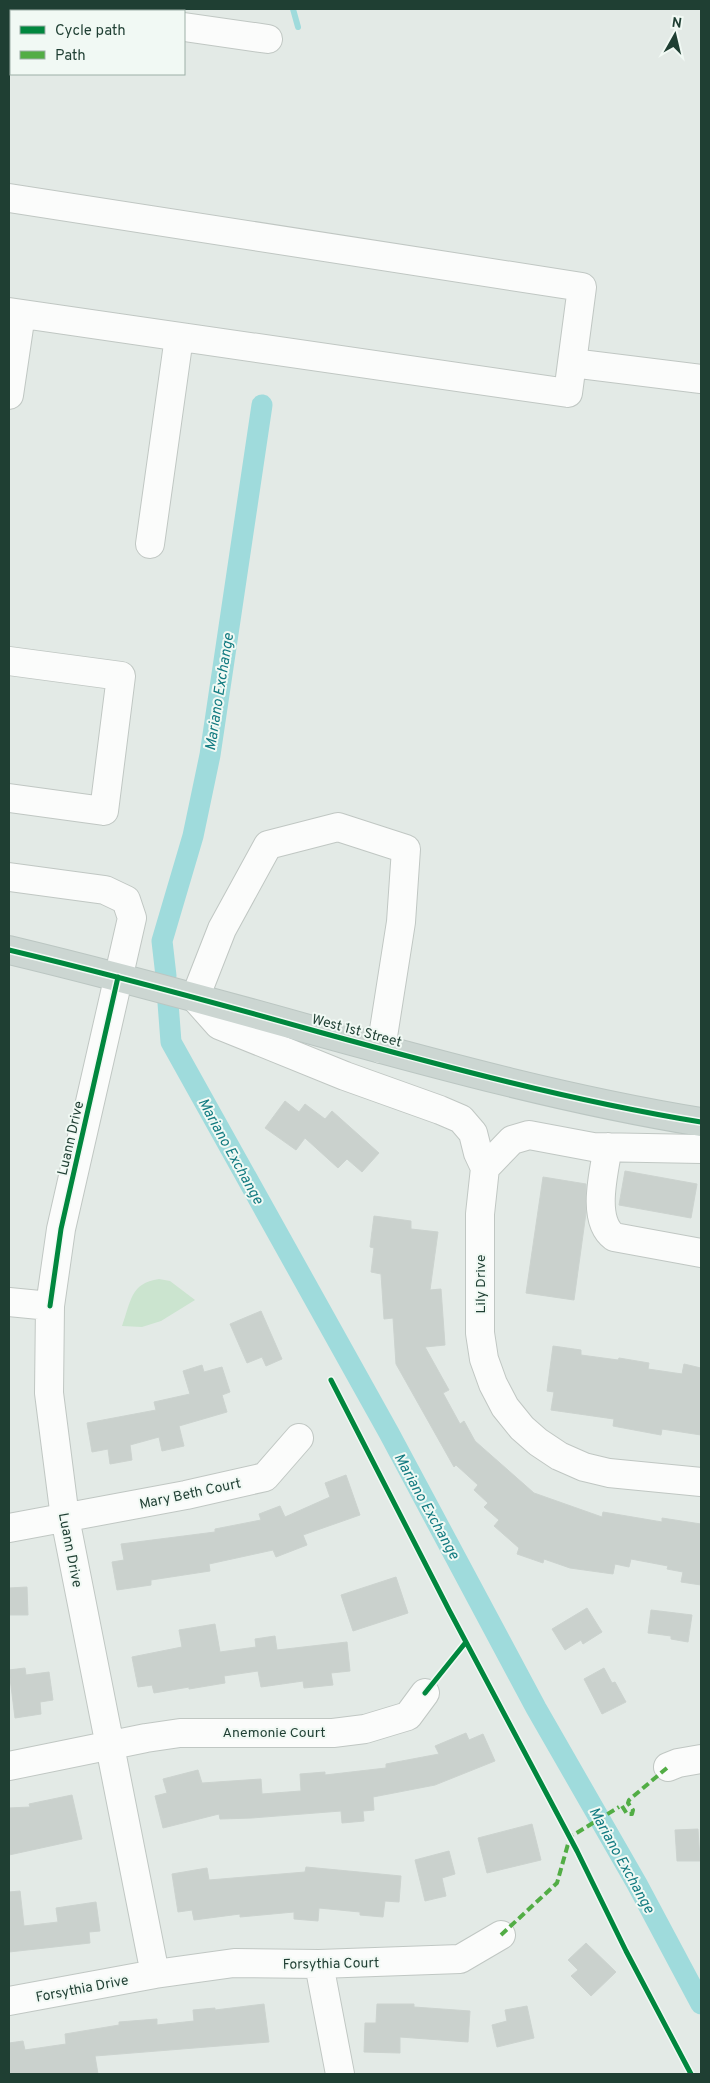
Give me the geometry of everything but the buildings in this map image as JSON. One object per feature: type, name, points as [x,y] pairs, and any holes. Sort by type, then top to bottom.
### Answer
[{"type":"main road","name":"West 1st Street","points":[[9,950],[118,976],[540,1091],[627,1110],[701,1122]]},
{"type":"street","points":[[185,27],[268,39]]},
{"type":"street","points":[[9,198],[582,287],[568,392],[15,313],[9,394]]},
{"type":"street","points":[[150,544],[179,337]]},
{"type":"street","points":[[572,362],[701,379]]},
{"type":"street","points":[[9,661],[122,676],[104,811],[9,798]]},
{"type":"street","points":[[381,1049],[401,922],[406,849],[338,827],[268,845],[222,929],[195,998],[218,1025],[345,1076],[461,1119],[473,1133],[478,1153],[485,1168],[512,1140],[529,1135],[593,1147],[701,1149]]},
{"type":"street","name":"Luann Drive","points":[[9,877],[105,890],[126,900],[132,918],[61,1229],[50,1306],[49,1393],[65,1518],[155,1974]]},
{"type":"street","points":[[608,1147],[600,1198],[603,1219],[608,1232],[614,1237],[701,1253]]},
{"type":"street","name":"Lily Drive","points":[[485,1168],[480,1214],[480,1333],[484,1359],[493,1384],[505,1407],[522,1428],[538,1442],[560,1456],[584,1467],[609,1473],[701,1482]]},
{"type":"street","points":[[9,1302],[50,1306]]},
{"type":"street","name":"Mary Beth Court","points":[[9,1528],[186,1495],[265,1477],[299,1438]]},
{"type":"street","name":"Anemonie Court","points":[[9,1766],[180,1733],[333,1733],[365,1730],[408,1716],[424,1693]]},
{"type":"street","points":[[668,1767],[678,1763],[701,1760]]},
{"type":"street","name":"Forsythia Court","points":[[155,1974],[234,1963],[320,1964],[460,1960],[501,1935]]},
{"type":"street","points":[[320,1964],[340,2074]]},
{"type":"street","name":"Forsythia Drive","points":[[9,2001],[155,1974]]},
{"type":"green space","points":[[159,1279],[170,1281],[195,1300],[161,1321],[142,1327],[122,1326],[130,1302],[137,1289],[149,1281]]},
{"type":"waterway","points":[[293,9],[298,27]]},
{"type":"waterway","name":"Mariano Exchange","points":[[166,976],[162,941],[193,836],[210,755],[262,405]]},
{"type":"waterway","name":"Mariano Exchange","points":[[168,1003],[171,1042],[389,1433],[536,1708],[637,1884],[701,2004]]},
{"type":"marked path","points":[[622,1806],[627,1814],[632,1814],[633,1810],[628,1803],[629,1800],[668,1767]]},
{"type":"marked path","points":[[501,1935],[557,1883],[570,1837],[619,1807]]},
{"type":"cycle path","points":[[9,950],[87,969],[414,1058],[557,1094],[701,1122]]},
{"type":"cycle path","points":[[50,1306],[61,1229],[118,977]]},
{"type":"cycle path","points":[[331,1380],[691,2074]]},
{"type":"cycle path","points":[[425,1693],[466,1642]]}]
